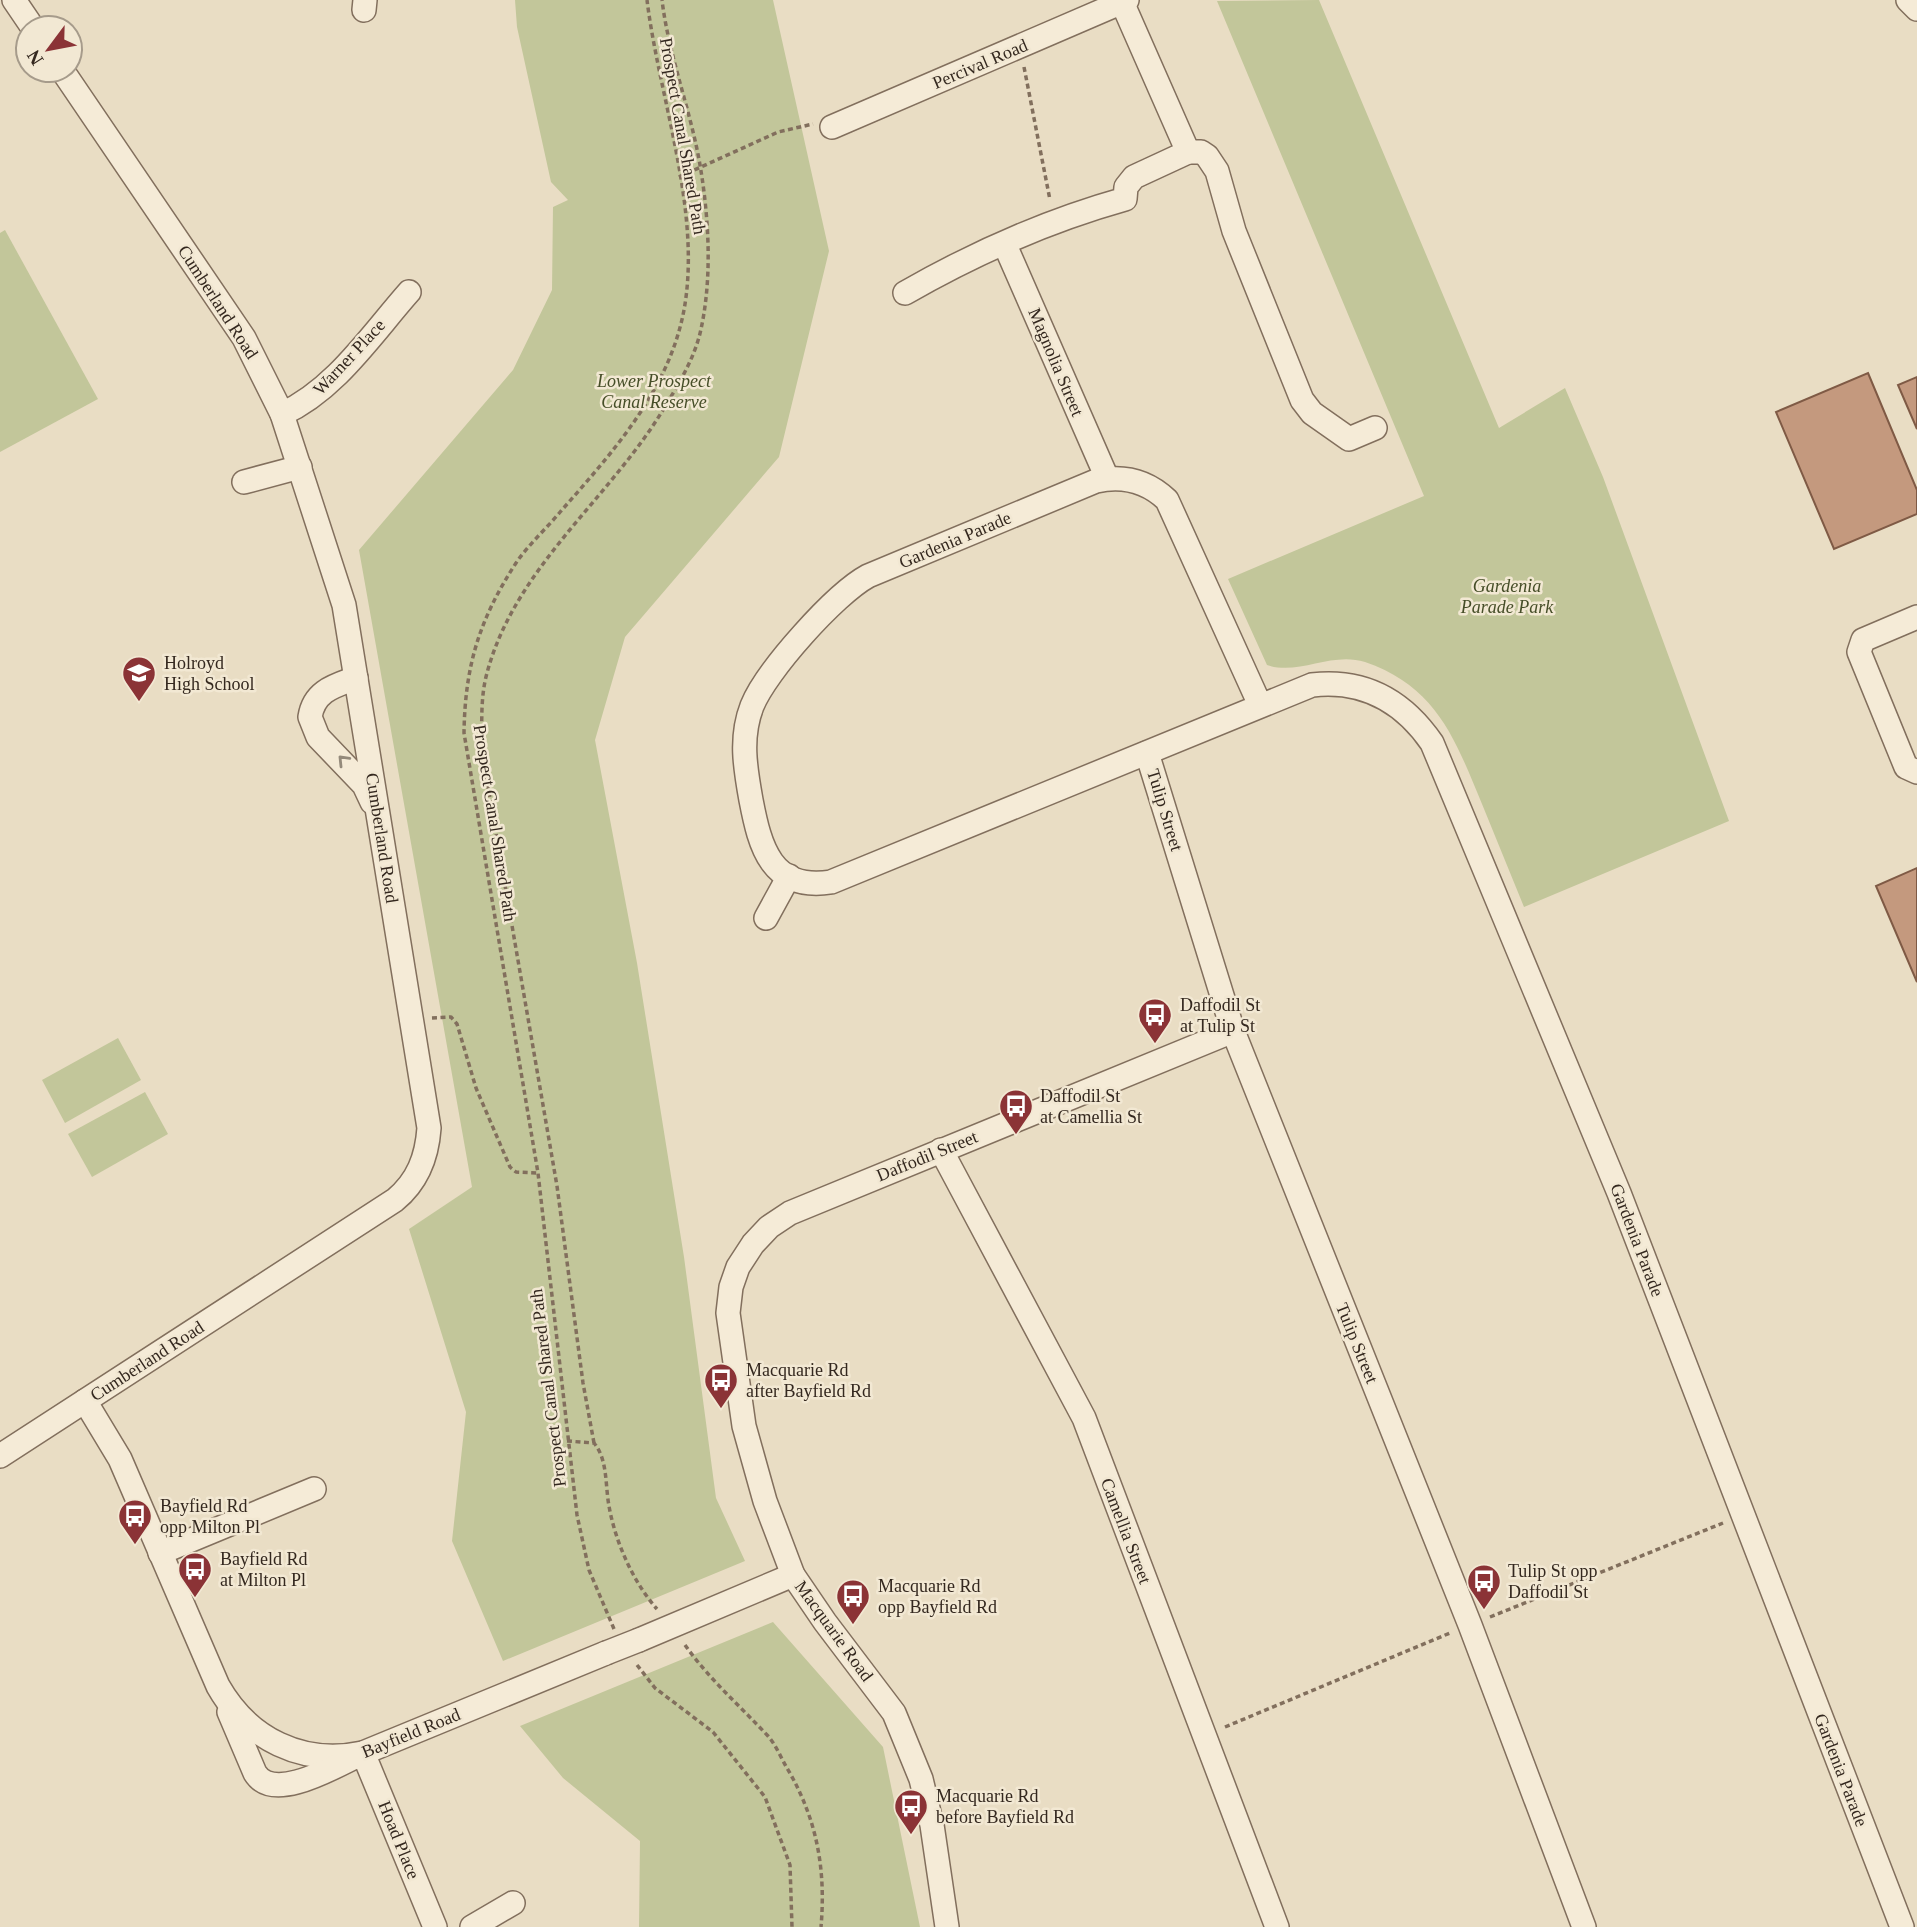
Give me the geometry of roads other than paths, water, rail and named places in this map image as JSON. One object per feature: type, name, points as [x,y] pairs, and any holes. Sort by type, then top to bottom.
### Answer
[{"type":"street","points":[[1908,0],[1917,9]]},
{"type":"street","points":[[1124,1],[1188,152]]},
{"type":"street","name":"Percival Road","points":[[832,127],[1124,1]]},
{"type":"street","name":"Cumberland Road","points":[[0,1456],[379,1211],[408,1188],[423,1160],[429,1128],[341,592],[282,414],[244,338],[72,84]]},
{"type":"street","points":[[905,293],[933,277],[1054,223],[1125,199],[1129,181],[1133,177],[1188,152],[1208,156],[1217,170],[1234,231],[1307,407],[1349,439],[1375,428]]},
{"type":"street","name":"Magnolia Street","points":[[1005,245],[1107,478]]},
{"type":"street","name":"Warner Place","points":[[282,414],[302,405],[325,387],[409,292]]},
{"type":"street","points":[[244,482],[300,467]]},
{"type":"street","points":[[1107,478],[1148,485],[1174,509],[1260,705]]},
{"type":"street","name":"Gardenia Parade","points":[[1107,478],[853,585],[769,676],[749,714],[744,737],[745,765],[759,841],[770,862],[789,876],[807,883],[831,882],[1312,685],[1340,683],[1356,686],[1396,704],[1421,726],[1432,743],[1619,1193],[1902,1927]]},
{"type":"street","points":[[1917,617],[1863,640],[1859,652],[1906,766],[1917,772]]},
{"type":"street","points":[[356,678],[328,688],[318,696],[310,717],[318,737],[364,785],[379,817]]},
{"type":"street","name":"Tulip Street","points":[[1147,753],[1233,1031],[1475,1638],[1584,1927]]},
{"type":"street","points":[[766,918],[789,876]]},
{"type":"street","name":"Daffodil Street","points":[[731,1287],[738,1267],[753,1244],[778,1219],[1233,1031]]},
{"type":"street","name":"Camellia Street","points":[[941,1150],[1084,1418],[1277,1927]]},
{"type":"street","name":"Macquarie Road","points":[[731,1287],[728,1312],[744,1426],[765,1501],[793,1575],[894,1713],[921,1779],[939,1860],[947,1927]]},
{"type":"street","name":"Bayfield Road","points":[[85,1401],[116,1450],[218,1686],[238,1716],[279,1746],[328,1758],[363,1753],[793,1575]]},
{"type":"street","points":[[160,1553],[314,1489]]},
{"type":"street","points":[[218,1686],[255,1773],[264,1784],[284,1786],[363,1753]]},
{"type":"street","name":"Hoad Place","points":[[363,1753],[435,1927]]},
{"type":"street","points":[[472,1927],[513,1903]]},
{"type":"place","name":"Holroyd High School","points":[[139,703]]},
{"type":"place","name":"Daffodil St at Tulip St","points":[[1155,1045]]},
{"type":"place","name":"Daffodil St at Camellia St","points":[[1016,1136]]},
{"type":"place","name":"Macquarie Rd after Bayfield Rd","points":[[721,1410]]},
{"type":"place","name":"Bayfield Rd opp Milton Pl","points":[[135,1546]]},
{"type":"place","name":"Bayfield Rd at Milton Pl","points":[[195,1599]]},
{"type":"place","name":"Tulip St opp Daffodil St","points":[[1484,1611]]},
{"type":"place","name":"Macquarie Rd opp Bayfield Rd","points":[[853,1626]]},
{"type":"place","name":"Macquarie Rd before Bayfield Rd","points":[[911,1836]]},
{"type":"park label","name":"Lower Prospect Canal Reserve","points":[[654,391]]},
{"type":"park label","name":"Gardenia Parade Park","points":[[1507,596]]}]
